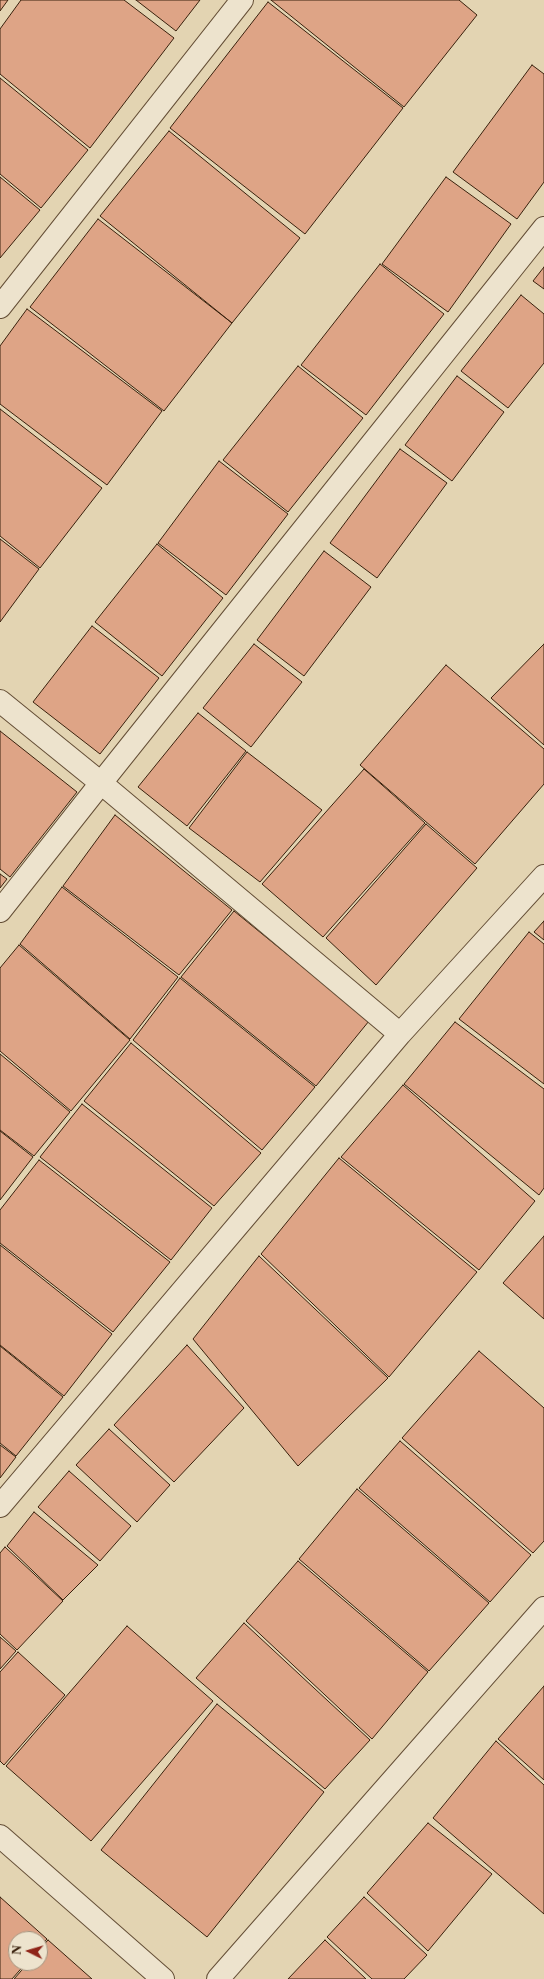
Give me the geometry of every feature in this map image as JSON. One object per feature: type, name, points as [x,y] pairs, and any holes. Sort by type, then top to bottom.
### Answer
[{"type":"street","points":[[0,307],[242,0]]},
{"type":"street","points":[[0,911],[544,228]]},
{"type":"street","points":[[0,701],[101,783],[400,1034]]},
{"type":"street","points":[[0,1506],[400,1034],[544,876]]},
{"type":"street","points":[[218,1979],[544,1608]]},
{"type":"street","points":[[0,1836],[163,1979]]},
{"type":"building","points":[[0,0],[8,0],[0,11]]},
{"type":"building","points":[[21,0],[124,0],[174,38],[90,148],[0,74],[0,29]]},
{"type":"building","points":[[136,0],[200,0],[176,31]]},
{"type":"building","points":[[271,0],[459,0],[477,15],[404,107]]},
{"type":"building","points":[[268,2],[403,108],[305,234],[170,128]]},
{"type":"building","points":[[532,65],[544,74],[544,182],[517,219],[453,172]]},
{"type":"building","points":[[0,78],[88,150],[41,208],[0,174]]},
{"type":"building","points":[[169,131],[300,238],[232,323],[100,216]]},
{"type":"building","points":[[0,177],[40,210],[0,258]]},
{"type":"building","points":[[446,177],[511,224],[448,312],[382,264]]},
{"type":"building","points":[[98,219],[232,323],[164,411],[30,307]]},
{"type":"building","points":[[380,264],[444,314],[366,415],[301,365]]},
{"type":"building","points":[[544,267],[544,289],[533,281]]},
{"type":"building","points":[[521,295],[544,314],[544,363],[508,408],[461,371]]},
{"type":"building","points":[[27,309],[162,411],[107,485],[0,404],[0,346]]},
{"type":"building","points":[[298,366],[363,418],[288,512],[223,460]]},
{"type":"building","points":[[457,376],[504,412],[452,481],[405,445]]},
{"type":"building","points":[[0,409],[102,488],[40,568],[0,536]]},
{"type":"building","points":[[400,449],[447,483],[377,578],[330,543]]},
{"type":"building","points":[[219,461],[288,514],[226,595],[158,543]]},
{"type":"building","points":[[0,539],[39,569],[0,622]]},
{"type":"building","points":[[157,544],[223,598],[162,676],[95,622]]},
{"type":"building","points":[[324,551],[371,587],[304,676],[257,640]]},
{"type":"building","points":[[92,626],[159,678],[100,754],[33,702]]},
{"type":"building","points":[[254,644],[302,682],[251,747],[203,708]]},
{"type":"building","points":[[544,644],[544,745],[491,698]]},
{"type":"building","points":[[446,665],[544,749],[544,784],[475,864],[360,765]]},
{"type":"building","points":[[198,713],[246,751],[187,826],[138,787]]},
{"type":"building","points":[[0,731],[77,792],[10,877],[0,869]]},
{"type":"building","points":[[247,752],[322,810],[260,882],[189,828]]},
{"type":"building","points":[[364,769],[425,823],[323,937],[262,884]]},
{"type":"building","points":[[115,815],[232,910],[179,975],[63,886]]},
{"type":"building","points":[[426,824],[477,868],[376,985],[326,938]]},
{"type":"building","points":[[0,874],[7,879],[0,888]]},
{"type":"building","points":[[62,887],[178,977],[130,1039],[20,944]]},
{"type":"building","points":[[234,911],[369,1021],[316,1086],[181,977]]},
{"type":"building","points":[[544,921],[544,940],[534,932]]},
{"type":"building","points":[[529,932],[544,944],[544,1084],[459,1019]]},
{"type":"building","points":[[19,945],[130,1040],[71,1111],[0,1051],[0,968]]},
{"type":"building","points":[[180,978],[315,1087],[262,1150],[133,1040]]},
{"type":"building","points":[[455,1022],[544,1089],[544,1188],[539,1195],[404,1084]]},
{"type":"building","points":[[131,1043],[261,1153],[214,1206],[84,1101]]},
{"type":"building","points":[[0,1054],[70,1112],[34,1156],[0,1130]]},
{"type":"building","points":[[403,1085],[535,1201],[479,1270],[341,1157]]},
{"type":"building","points":[[82,1104],[212,1208],[171,1260],[40,1157]]},
{"type":"building","points":[[0,1131],[33,1157],[0,1200]]},
{"type":"building","points":[[339,1158],[477,1272],[389,1377],[261,1254]]},
{"type":"building","points":[[39,1160],[170,1262],[113,1332],[0,1243],[0,1210]]},
{"type":"building","points":[[544,1236],[544,1319],[503,1283]]},
{"type":"building","points":[[0,1245],[112,1334],[64,1396],[0,1345]]},
{"type":"building","points":[[259,1256],[388,1378],[298,1466],[193,1339]]},
{"type":"building","points":[[187,1345],[244,1408],[174,1482],[114,1425]]},
{"type":"building","points":[[0,1346],[63,1397],[16,1456],[0,1443]]},
{"type":"building","points":[[479,1351],[544,1408],[544,1541],[533,1553],[402,1438]]},
{"type":"building","points":[[109,1429],[170,1485],[137,1522],[76,1465]]},
{"type":"building","points":[[400,1441],[531,1555],[490,1602],[359,1488]]},
{"type":"building","points":[[0,1445],[16,1457],[0,1478]]},
{"type":"building","points":[[69,1471],[131,1526],[100,1561],[38,1507]]},
{"type":"building","points":[[357,1489],[489,1603],[429,1671],[299,1559]]},
{"type":"building","points":[[34,1512],[98,1565],[63,1600],[7,1546]]},
{"type":"building","points":[[5,1547],[63,1601],[17,1650],[0,1634],[0,1553]]},
{"type":"building","points":[[298,1561],[428,1672],[372,1739],[246,1621]]},
{"type":"building","points":[[244,1623],[370,1740],[325,1789],[196,1678]]},
{"type":"building","points":[[127,1626],[213,1701],[91,1841],[6,1766]]},
{"type":"building","points":[[0,1637],[16,1651],[0,1669]]},
{"type":"building","points":[[18,1652],[65,1695],[4,1765],[0,1761],[0,1672]]},
{"type":"building","points":[[544,1686],[544,1780],[498,1739]]},
{"type":"building","points":[[217,1704],[324,1792],[207,1937],[101,1850]]},
{"type":"building","points":[[496,1741],[544,1785],[544,1914],[433,1818]]},
{"type":"building","points":[[428,1823],[492,1874],[428,1951],[367,1893]]},
{"type":"building","points":[[0,1897],[38,1931],[8,1931],[8,1971],[19,1971],[12,1979],[0,1979]]},
{"type":"building","points":[[364,1897],[427,1955],[404,1979],[372,1979],[327,1937]]},
{"type":"building","points":[[48,1940],[92,1979],[14,1979],[21,1971],[48,1971]]},
{"type":"building","points":[[325,1940],[366,1979],[288,1979]]}]
